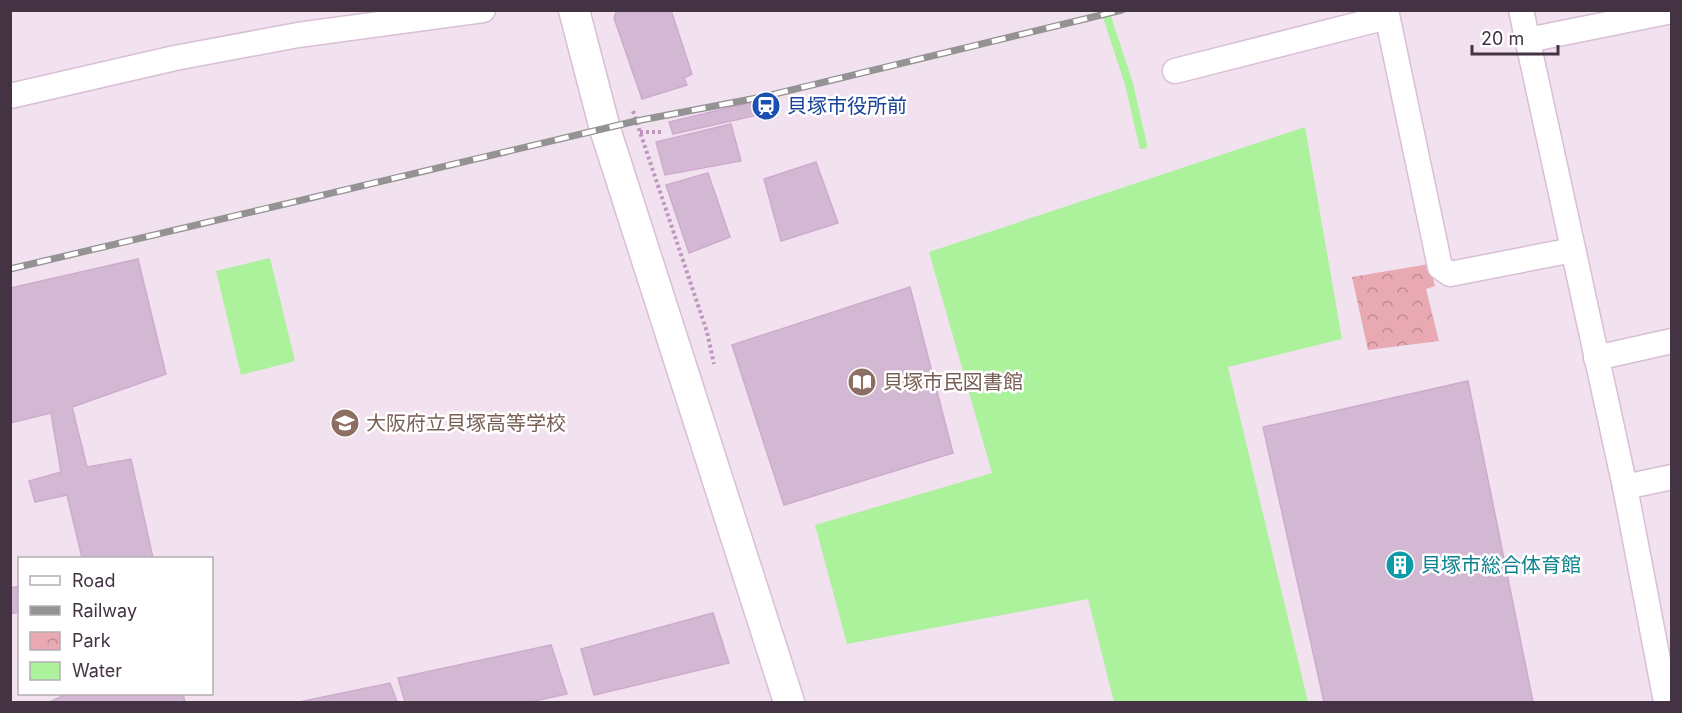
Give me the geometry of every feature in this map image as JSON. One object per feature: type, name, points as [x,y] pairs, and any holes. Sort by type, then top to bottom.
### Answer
[{"type":"street","points":[[10,96],[165,60],[298,35],[483,10]]},
{"type":"street","points":[[574,10],[605,129],[789,702]]},
{"type":"street","points":[[1521,10],[1625,487],[1666,702]]},
{"type":"street","points":[[1528,40],[1671,11]]},
{"type":"street","points":[[1175,71],[1387,14],[1440,267],[1450,274],[1573,250]]},
{"type":"street","points":[[1596,358],[1671,341]]},
{"type":"street","points":[[1625,487],[1671,477]]},
{"type":"path","points":[[640,132],[662,132]]},
{"type":"green space","points":[[1429,264],[1435,286],[1426,289],[1439,341],[1368,350],[1352,277]]},
{"type":"water","points":[[1305,127],[1342,339],[1228,367],[1308,702],[1114,702],[1088,599],[847,644],[815,525],[992,473],[929,252]]},
{"type":"water","points":[[270,258],[295,361],[241,375],[216,271]]},
{"type":"building","points":[[617,10],[671,10],[692,74],[684,78],[687,85],[642,99],[614,18]]},
{"type":"building","points":[[753,102],[758,115],[673,134],[669,122]]},
{"type":"building","points":[[731,124],[741,161],[665,175],[656,142]]},
{"type":"building","points":[[816,162],[838,223],[781,241],[764,179]]},
{"type":"building","points":[[708,173],[730,237],[689,253],[666,185]]},
{"type":"building","points":[[138,259],[166,374],[72,407],[87,467],[131,459],[153,557],[82,557],[67,495],[35,502],[29,481],[61,472],[51,413],[10,423],[10,288]]},
{"type":"building","points":[[910,287],[953,453],[784,505],[732,345]]},
{"type":"building","name":"貝塚市総合体育館","points":[[1468,381],[1533,702],[1324,702],[1263,427]]},
{"type":"building","points":[[18,586],[18,612],[10,614],[10,588]]},
{"type":"building","points":[[713,613],[729,663],[594,695],[581,649]]},
{"type":"building","points":[[551,645],[567,694],[530,702],[405,702],[398,678]]},
{"type":"building","points":[[390,683],[397,702],[299,702]]},
{"type":"building","points":[[64,695],[183,695],[185,702],[50,702]]},
{"type":"waterway","points":[[1107,17],[1129,84],[1143,145]]},
{"type":"railway","points":[[10,269],[636,121],[762,97],[1122,10]]},
{"type":"place","name":"貝塚市役所前","points":[[766,106]]},
{"type":"place","name":"貝塚市民図書館","points":[[862,382]]},
{"type":"place","name":"大阪府立貝塚高等学校","points":[[345,423]]},
{"type":"place","name":"貝塚市総合体育館","points":[[1400,565]]}]
